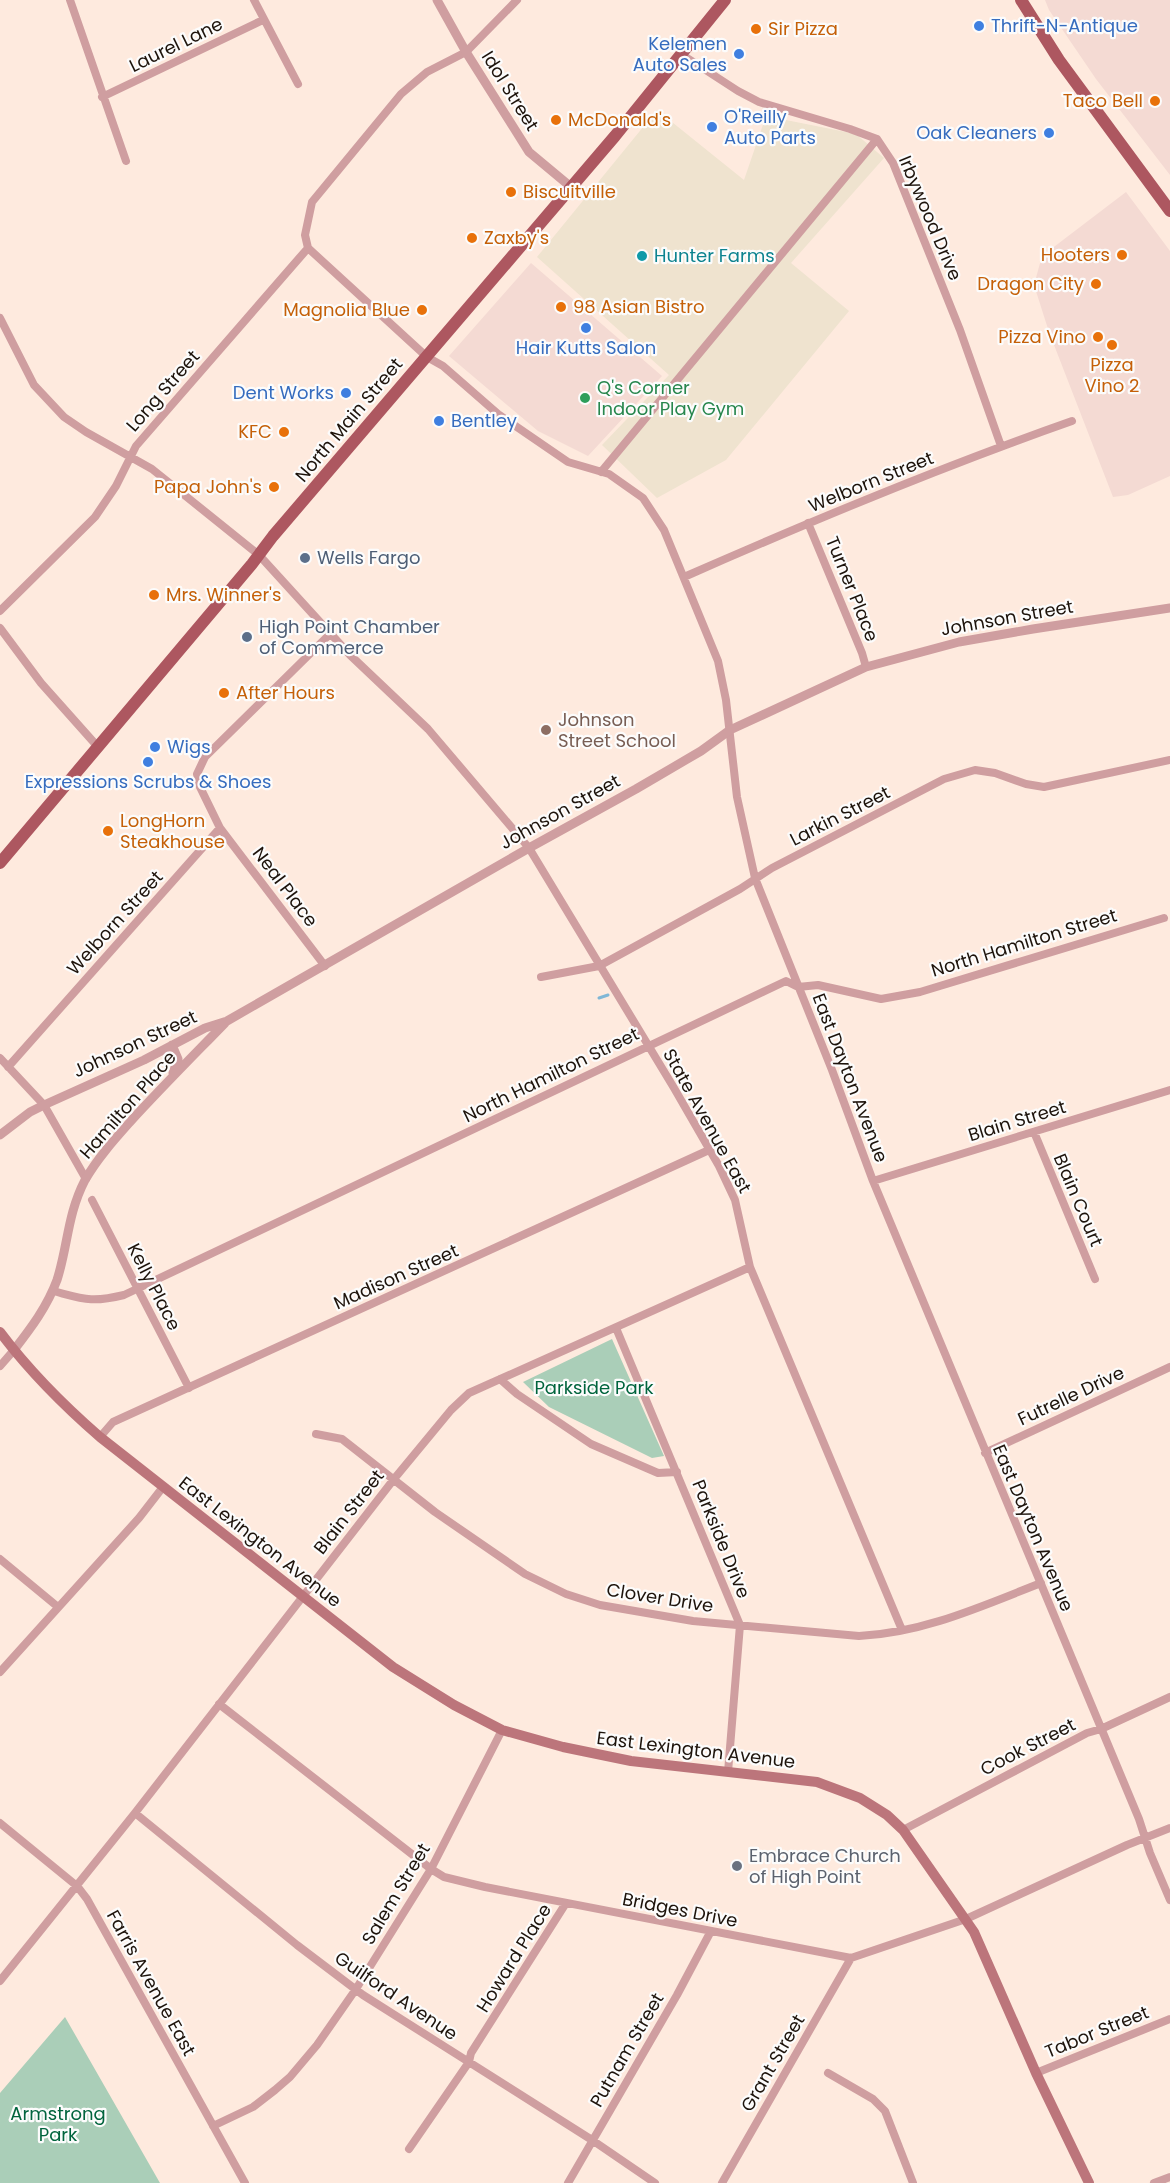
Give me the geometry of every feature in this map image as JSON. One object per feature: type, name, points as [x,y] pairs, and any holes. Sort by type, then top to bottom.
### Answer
[{"type":"main road","name":"North Main Street","points":[[0,863],[571,188],[725,0]]},
{"type":"main road","points":[[1020,0],[1059,60],[1170,211]]},
{"type":"main road","name":"East Lexington Avenue","points":[[0,1332],[58,1401],[163,1488],[417,1683],[502,1730],[563,1747],[631,1761],[817,1782],[860,1798],[887,1815],[903,1830],[966,1919],[1089,2183]]},
{"type":"street","points":[[70,0],[126,161]]},
{"type":"street","points":[[254,0],[298,84]]},
{"type":"street","name":"Idol Street","points":[[437,0],[466,52],[529,152],[571,188]]},
{"type":"street","points":[[308,248],[305,235],[312,202],[401,94],[428,72],[466,52],[517,0]]},
{"type":"street","name":"Laurel Lane","points":[[102,97],[263,20]]},
{"type":"street","points":[[601,472],[877,139],[759,102],[736,90],[681,54]]},
{"type":"street","name":"Irbywood Drive","points":[[877,139],[893,163],[960,330],[1002,446]]},
{"type":"street","name":"East Dayton Avenue","points":[[308,248],[427,357],[442,366],[498,414],[568,462],[609,474],[643,498],[664,530],[718,661],[730,730],[737,797],[755,878],[832,1070],[873,1181],[1170,1900]]},
{"type":"street","name":"Long Street","points":[[0,611],[94,517],[116,486],[143,437],[308,248]]},
{"type":"street","name":"State Avenue East","points":[[0,318],[40,393],[64,417],[86,432],[152,469],[259,555],[330,634],[428,729],[529,848],[674,1088],[735,1200],[750,1267],[902,1630]]},
{"type":"street","name":"Welborn Street","points":[[684,577],[808,523],[1002,446],[1072,421]]},
{"type":"street","name":"Turner Place","points":[[808,523],[862,653],[866,668]]},
{"type":"street","name":"Johnson Street","points":[[0,1135],[30,1112],[44,1105],[205,1028],[227,1022],[692,757],[730,730],[866,668],[959,642],[1170,609]]},
{"type":"street","points":[[0,628],[41,683],[99,747]]},
{"type":"street","points":[[220,828],[200,787],[197,774],[205,758],[330,634]]},
{"type":"street","name":"Larkin Street","points":[[542,977],[599,966],[755,878],[934,784],[956,775],[975,770],[995,772],[1026,784],[1044,787],[1170,760]]},
{"type":"street","name":"Welborn Street","points":[[8,1067],[220,828]]},
{"type":"street","name":"Neal Place","points":[[220,828],[325,966]]},
{"type":"street","name":"North Hamilton Street","points":[[53,1291],[89,1300],[104,1300],[123,1295],[786,981],[798,987],[818,985],[881,999],[920,992],[1164,918]]},
{"type":"street","name":"Hamilton Place","points":[[53,1291],[58,1278],[71,1212],[86,1179],[113,1141],[227,1022]]},
{"type":"street","points":[[169,1080],[178,1059],[172,1045]]},
{"type":"street","points":[[0,1058],[44,1105],[86,1179]]},
{"type":"street","name":"Blain Street","points":[[873,1181],[1170,1090]]},
{"type":"street","name":"Blain Court","points":[[1034,1132],[1095,1280]]},
{"type":"street","name":"Madison Street","points":[[100,1437],[113,1422],[709,1150]]},
{"type":"street","name":"Kelly Place","points":[[92,1200],[189,1388]]},
{"type":"street","name":"Blain Street","points":[[0,1980],[135,1813],[394,1479],[451,1410],[469,1393],[750,1267]]},
{"type":"street","points":[[0,1366],[33,1325],[53,1291]]},
{"type":"street","name":"Parkside Drive","points":[[616,1328],[740,1625],[728,1772]]},
{"type":"street","name":"Futrelle Drive","points":[[986,1453],[1170,1367]]},
{"type":"street","points":[[500,1379],[533,1406],[591,1444],[658,1473],[677,1472]]},
{"type":"street","name":"Clover Drive","points":[[316,1434],[342,1439],[435,1512],[525,1574],[566,1594],[600,1605],[645,1614],[740,1625],[859,1636],[883,1635],[938,1622],[1041,1583]]},
{"type":"street","points":[[0,1672],[139,1518],[163,1488]]},
{"type":"street","points":[[0,1558],[58,1607]]},
{"type":"street","name":"Cook Street","points":[[903,1830],[1088,1733],[1170,1697]]},
{"type":"street","name":"Bridges Drive","points":[[219,1704],[444,1877],[851,1958],[966,1919],[1170,1828]]},
{"type":"street","name":"Salem Street","points":[[213,2126],[254,2107],[290,2076],[317,2045],[356,1989],[431,1869],[502,1730]]},
{"type":"street","name":"Guilford Avenue","points":[[135,1813],[297,1945],[356,1989],[655,2183]]},
{"type":"street","name":"Farris Avenue East","points":[[0,1823],[77,1886],[87,1899],[245,2183]]},
{"type":"street","name":"Howard Place","points":[[409,2149],[469,2062],[471,2053],[566,1903]]},
{"type":"street","name":"Putnam Street","points":[[568,2183],[677,1995],[711,1931]]},
{"type":"street","name":"Grant Street","points":[[722,2183],[851,1958]]},
{"type":"street","name":"Tabor Street","points":[[1036,2073],[1170,2019]]},
{"type":"street","points":[[828,2073],[873,2099],[885,2111],[913,2183]]},
{"type":"street","points":[[1154,2183],[1170,2177]]},
{"type":"shaded area","points":[[1045,0],[1170,0],[1170,175],[1096,79],[1049,10]]},
{"type":"shaded area","points":[[657,110],[744,180],[766,116],[856,134],[884,158],[791,263],[849,311],[726,460],[657,498],[602,445],[669,375],[537,257]]},
{"type":"shaded area","points":[[1126,192],[1170,251],[1170,476],[1128,495],[1113,497],[1049,332],[1034,285],[1042,256]]},
{"type":"shaded area","points":[[531,263],[662,376],[588,456],[538,431],[449,356]]},
{"type":"green space","name":"Parkside Park","points":[[612,1339],[664,1456],[652,1458],[549,1407],[523,1382]]},
{"type":"green space","name":"Armstrong Park","points":[[65,2017],[160,2183],[0,2183],[0,2093]]},
{"type":"waterway","points":[[599,998],[608,995]]},
{"type":"place","name":"Thrift-N-Antique","points":[[979,26]]},
{"type":"place","name":"Sir Pizza","points":[[756,29]]},
{"type":"place","name":"Kelemen Auto Sales","points":[[739,54]]},
{"type":"place","name":"Taco Bell","points":[[1155,101]]},
{"type":"place","name":"McDonald's","points":[[556,120]]},
{"type":"place","name":"O'Reilly Auto Parts","points":[[712,127]]},
{"type":"place","name":"Oak Cleaners","points":[[1049,133]]},
{"type":"place","name":"Biscuitville","points":[[511,192]]},
{"type":"place","name":"Zaxby's","points":[[472,238]]},
{"type":"place","name":"Hooters","points":[[1122,255]]},
{"type":"place","name":"Hunter Farms","points":[[642,256]]},
{"type":"place","name":"Dragon City","points":[[1096,284]]},
{"type":"place","name":"98 Asian Bistro","points":[[561,307]]},
{"type":"place","name":"Magnolia Blue","points":[[422,310]]},
{"type":"place","name":"Hair Kutts Salon","points":[[586,328]]},
{"type":"place","name":"Pizza Vino","points":[[1098,337]]},
{"type":"place","name":"Pizza Vino 2","points":[[1112,345]]},
{"type":"place","name":"Dent Works","points":[[346,393]]},
{"type":"place","name":"Q's Corner Indoor Play Gym","points":[[585,398]]},
{"type":"place","name":"Bentley","points":[[439,421]]},
{"type":"place","name":"KFC","points":[[284,432]]},
{"type":"place","name":"Papa John's","points":[[274,487]]},
{"type":"place","name":"Wells Fargo","points":[[305,558]]},
{"type":"place","name":"Mrs. Winner's","points":[[154,595]]},
{"type":"place","name":"High Point Chamber of Commerce","points":[[247,637]]},
{"type":"place","name":"After Hours","points":[[224,693]]},
{"type":"place","name":"Johnson Street School","points":[[546,730]]},
{"type":"place","name":"Wigs","points":[[155,747]]},
{"type":"place","name":"Expressions Scrubs & Shoes","points":[[148,762]]},
{"type":"place","name":"LongHorn Steakhouse","points":[[108,831]]},
{"type":"place","name":"Embrace Church of High Point","points":[[737,1866]]}]
